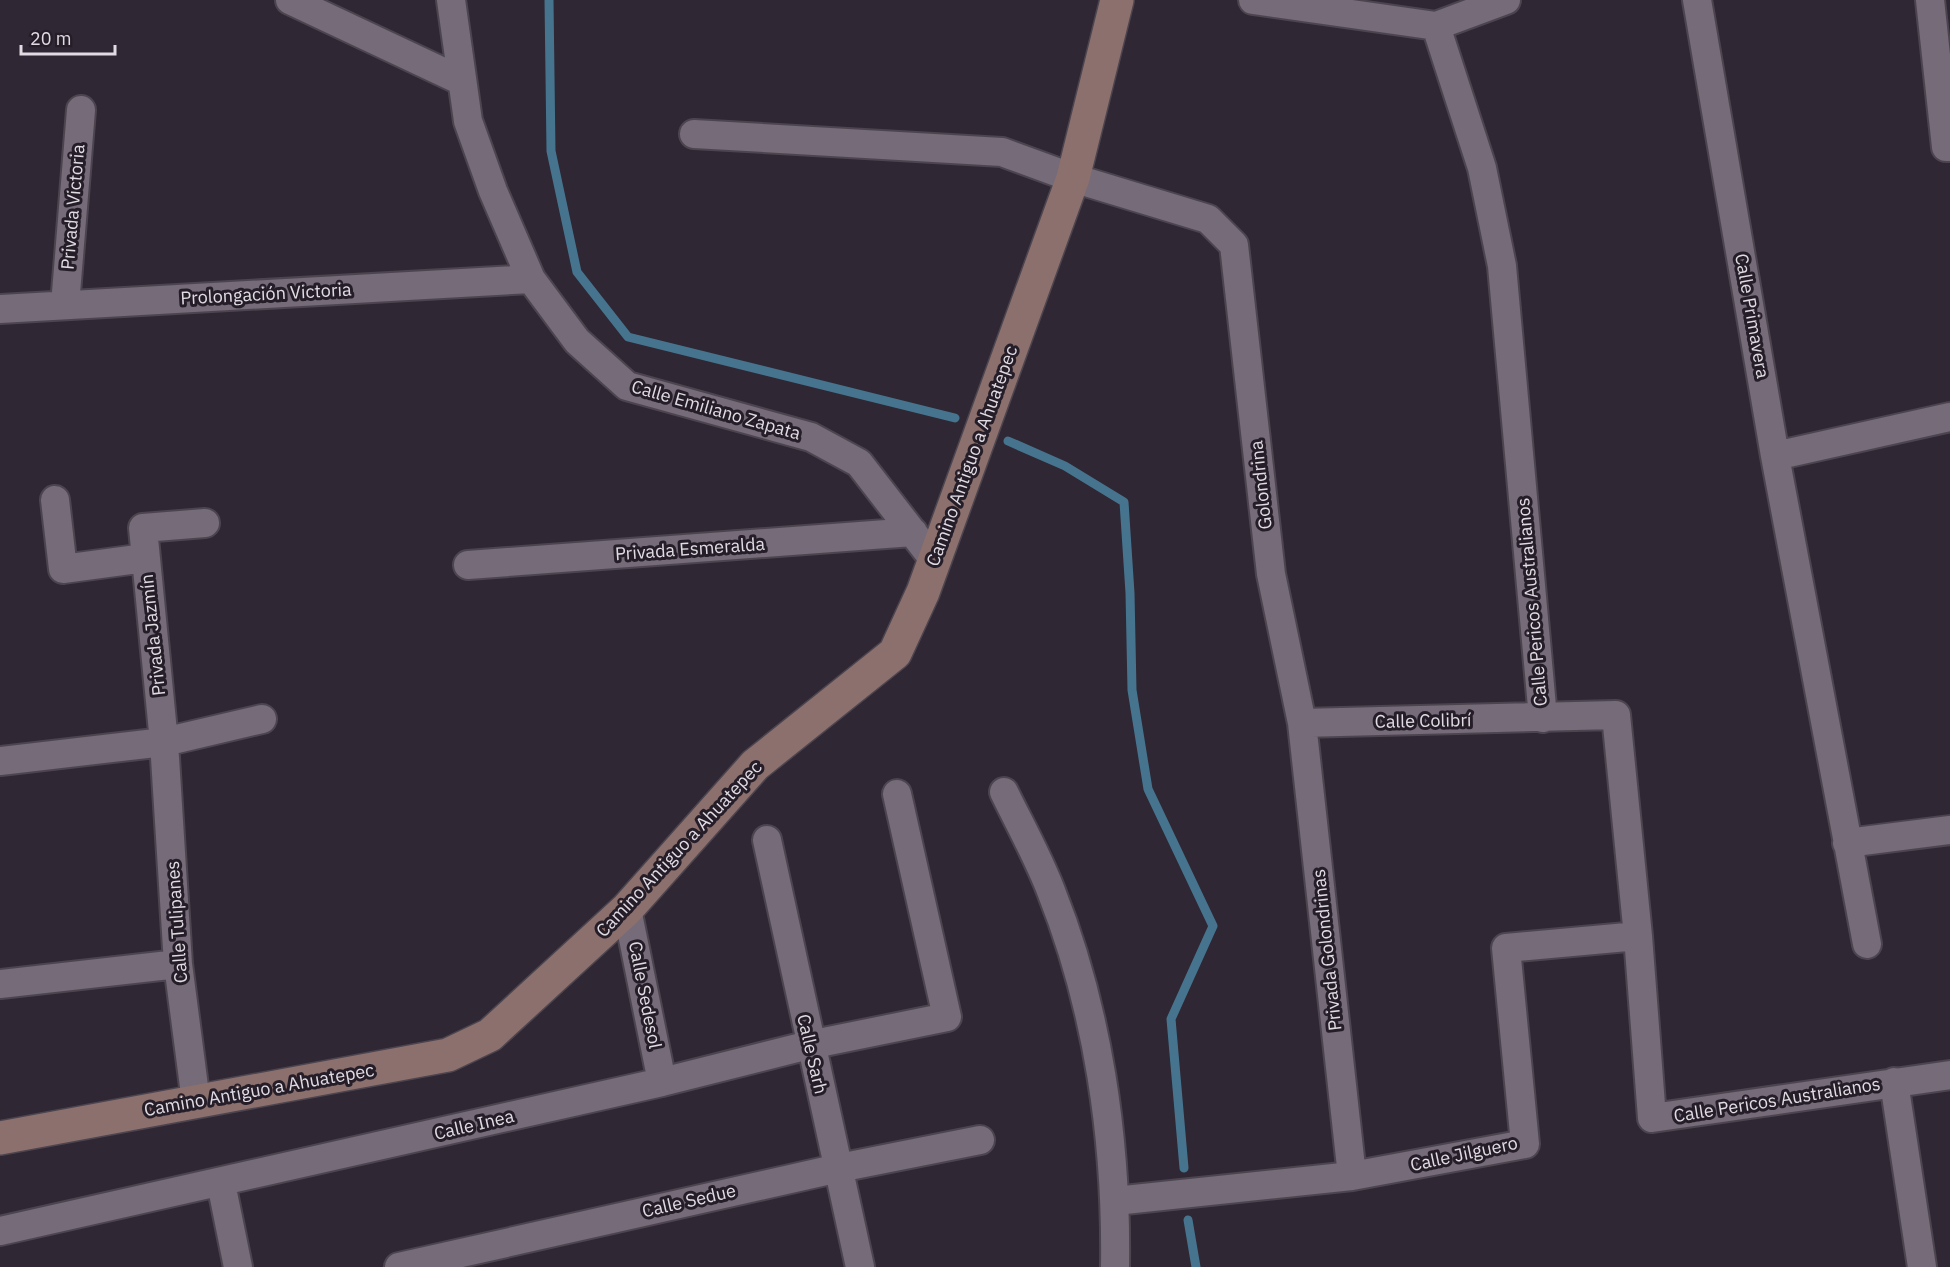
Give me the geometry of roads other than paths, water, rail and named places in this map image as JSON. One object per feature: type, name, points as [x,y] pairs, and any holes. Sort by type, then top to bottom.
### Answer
[{"type":"street","points":[[290,0],[462,81]]},
{"type":"street","name":"Calle Emiliano Zapata","points":[[451,0],[468,121],[493,191],[531,279],[577,341],[627,386],[811,437],[859,463],[934,560]]},
{"type":"street","name":"Camino Antiguo a Ahuatepec","points":[[0,1138],[448,1055],[490,1035],[627,909],[755,765],[895,653],[934,560],[1073,178],[1118,0]]},
{"type":"street","points":[[1253,0],[1436,26],[1506,0]]},
{"type":"street","name":"Calle Primavera","points":[[1697,0],[1775,456],[1867,944]]},
{"type":"street","points":[[1930,0],[1946,147],[1950,147]]},
{"type":"street","name":"Calle Pericos Australianos","points":[[1436,26],[1482,168],[1502,266],[1543,718],[1616,715],[1653,1118],[1894,1082]]},
{"type":"street","name":"Privada Victoria","points":[[64,305],[81,110]]},
{"type":"street","points":[[694,134],[1002,152],[1073,178]]},
{"type":"street","name":"Golondrina","points":[[1073,178],[1208,219],[1234,245],[1271,574],[1302,723]]},
{"type":"street","name":"Prolongación Victoria","points":[[0,309],[531,279]]},
{"type":"street","points":[[1775,456],[1950,417]]},
{"type":"street","points":[[55,500],[63,569],[145,558]]},
{"type":"street","name":"Privada Jazmín","points":[[164,742],[142,528],[206,523]]},
{"type":"street","name":"Privada Esmeralda","points":[[468,565],[913,532]]},
{"type":"street","name":"Calle Colibrí","points":[[1302,723],[1543,718]]},
{"type":"street","points":[[0,760],[164,742],[262,719]]},
{"type":"street","name":"Privada Golondrinas","points":[[1302,723],[1352,1176]]},
{"type":"street","name":"Calle Tulipanes","points":[[164,742],[178,964],[196,1102]]},
{"type":"street","points":[[1004,792],[1051,891],[1076,966],[1099,1056],[1120,1262]]},
{"type":"street","name":"Calle Inea","points":[[0,1231],[222,1183],[662,1082],[809,1045],[947,1017],[897,794]]},
{"type":"street","points":[[1847,843],[1950,831]]},
{"type":"street","name":"Calle Sarh","points":[[767,840],[809,1045],[860,1267]]},
{"type":"street","name":"Calle Sedesol","points":[[627,909],[662,1082]]},
{"type":"street","name":"Calle Jilguero","points":[[1115,1201],[1352,1176],[1525,1144],[1506,948],[1638,936]]},
{"type":"street","points":[[0,984],[178,964]]},
{"type":"street","points":[[1922,1267],[1894,1082],[1950,1075]]},
{"type":"street","name":"Calle Sedue","points":[[399,1267],[839,1168],[980,1140]]},
{"type":"street","points":[[222,1183],[238,1267]]},
{"type":"waterway","points":[[549,0],[551,151],[577,272],[628,337],[955,418]]},
{"type":"waterway","points":[[1008,441],[1065,466],[1124,502],[1130,593],[1132,690],[1148,789],[1213,926],[1171,1019],[1184,1168]]},
{"type":"waterway","points":[[1188,1220],[1196,1267]]}]
